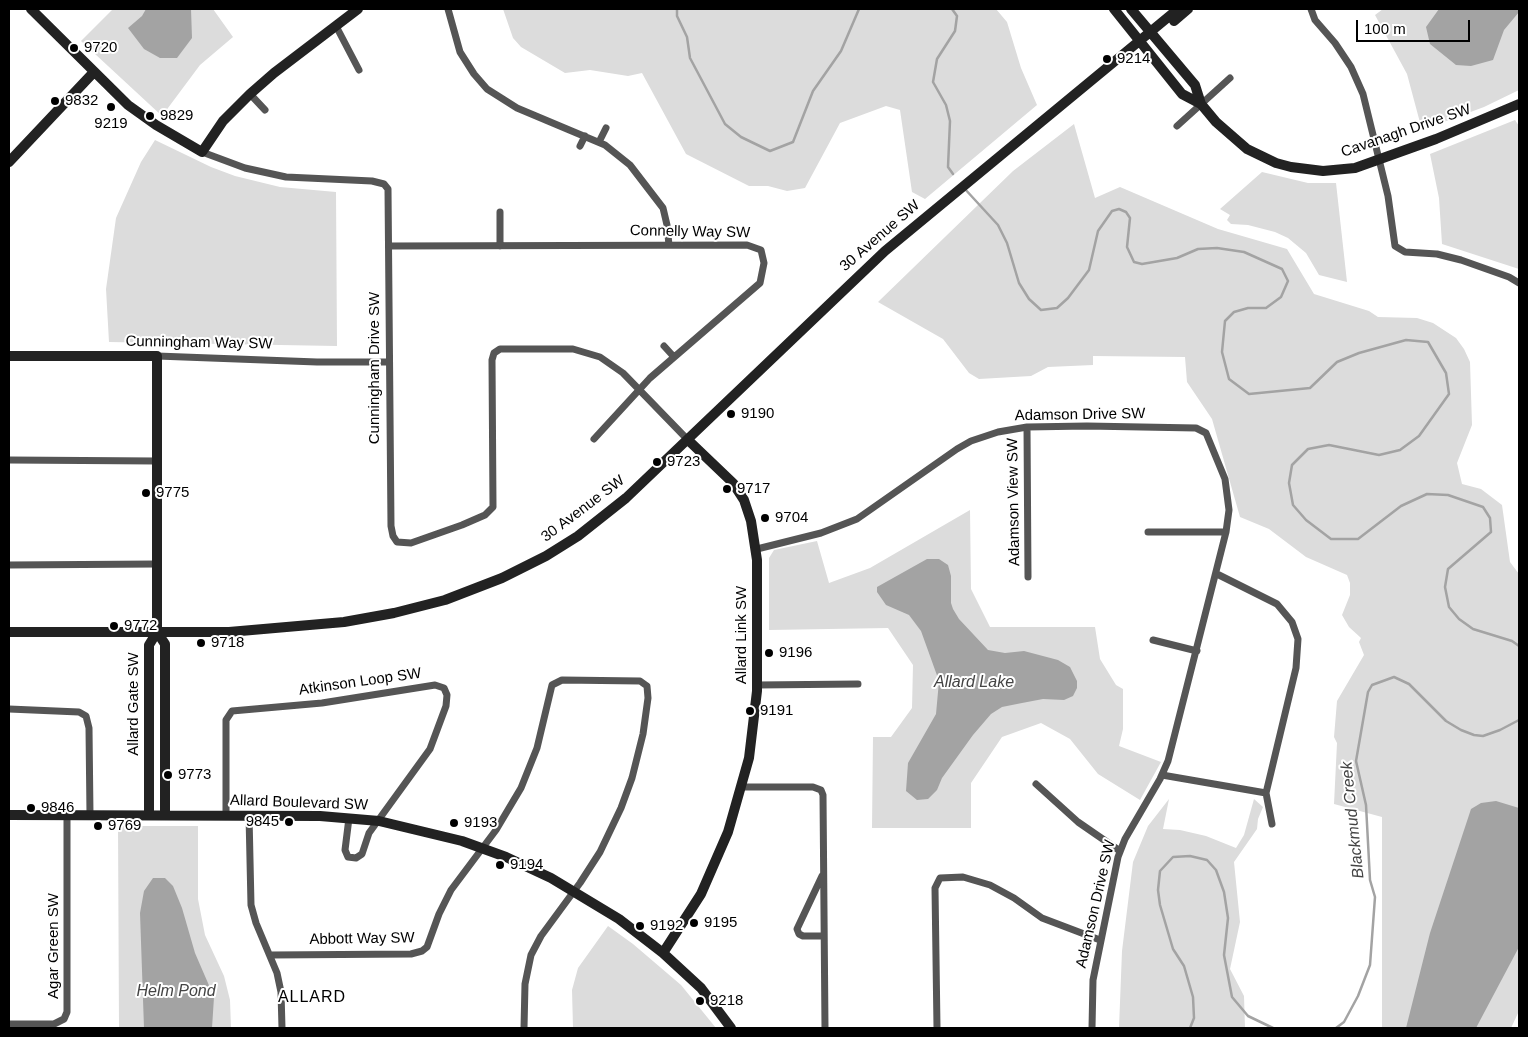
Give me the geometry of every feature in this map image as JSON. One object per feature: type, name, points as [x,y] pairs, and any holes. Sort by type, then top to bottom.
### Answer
[{"type":"street","points":[[202,152],[223,121],[250,94],[274,73],[358,9]]},
{"type":"street","points":[[448,9],[460,52],[474,74],[487,88],[517,108],[599,142],[622,157],[657,199],[666,219],[668,245]]},
{"type":"street","name":"Cavanagh Drive SW","points":[[1114,9],[1182,94],[1201,104],[1221,126],[1247,149],[1276,163],[1304,170],[1323,171],[1355,168],[1436,139],[1519,104]]},
{"type":"street","name":"Cavanagh Drive SW","points":[[1131,9],[1195,85],[1201,104]]},
{"type":"street","name":"30 Avenue SW","points":[[9,632],[229,632],[312,625],[385,615],[445,600],[525,567],[578,536],[626,498],[854,279],[941,204],[1142,42],[1178,9]]},
{"type":"street","name":"30 Avenue SW","points":[[1151,34],[1188,9]]},
{"type":"street","points":[[1311,9],[1313,17],[1341,50],[1363,94],[1388,196],[1394,243],[1398,249],[1404,252],[1437,254],[1461,260],[1509,277],[1519,283]]},
{"type":"street","name":"Cunningham Drive SW","points":[[35,10],[93,72],[143,117],[202,152],[245,168],[286,177],[372,181],[384,184],[390,194],[389,362],[392,531],[394,540],[404,544],[471,522],[485,515],[493,507],[492,360],[496,351],[508,348],[582,350],[600,357],[614,365],[688,440]]},
{"type":"street","points":[[336,26],[359,70]]},
{"type":"street","points":[[9,162],[93,72]]},
{"type":"street","points":[[1178,126],[1230,78]]},
{"type":"street","points":[[250,94],[265,110]]},
{"type":"street","points":[[599,142],[606,128]]},
{"type":"street","points":[[580,146],[585,136]]},
{"type":"street","points":[[500,212],[500,246]]},
{"type":"street","name":"Connelly Way SW","points":[[390,246],[753,245],[761,250],[764,257],[760,283],[650,378],[639,391]]},
{"type":"street","points":[[664,346],[674,357]]},
{"type":"street","name":"Cunningham Way SW","points":[[9,356],[157,356],[318,362],[389,362]]},
{"type":"street","points":[[157,356],[157,632]]},
{"type":"street","points":[[594,439],[639,391]]},
{"type":"street","name":"Adamson Drive SW","points":[[756,549],[821,533],[847,523],[876,507],[964,445],[998,432],[1026,428],[1201,428],[1209,438],[1225,479],[1229,510],[1226,532],[1173,745],[1162,775],[1120,851],[1093,980],[1092,1028]]},
{"type":"street","name":"Adamson View SW","points":[[1026,428],[1028,577]]},
{"type":"street","name":"Allard Link SW","points":[[663,953],[704,888],[723,846],[742,787],[753,734],[757,685],[756,549],[748,510],[739,490],[721,470],[688,440]]},
{"type":"street","points":[[9,460],[156,461]]},
{"type":"street","points":[[1148,532],[1226,532]]},
{"type":"street","points":[[9,565],[156,564]]},
{"type":"street","points":[[1216,574],[1277,604],[1292,622],[1298,638],[1296,668],[1266,793],[1272,824]]},
{"type":"street","name":"Allard Gate SW","points":[[149,815],[149,645],[157,632],[165,644],[165,815]]},
{"type":"street","points":[[1154,640],[1197,651]]},
{"type":"street","points":[[482,848],[510,809],[528,775],[541,734],[552,685],[562,680],[640,681],[647,686],[648,698],[643,734],[632,778],[608,836],[575,891],[547,927],[531,955],[524,984],[524,1028]]},
{"type":"street","points":[[757,685],[858,684]]},
{"type":"street","name":"Atkinson Loop SW","points":[[226,815],[226,720],[232,711],[343,701],[435,685],[444,688],[448,695],[446,706],[433,743],[379,821]]},
{"type":"street","points":[[9,709],[79,712],[86,716],[89,728],[90,815]]},
{"type":"street","points":[[1162,775],[1266,793]]},
{"type":"street","points":[[1036,784],[1078,822],[1120,851]]},
{"type":"street","points":[[742,787],[810,787],[821,790],[824,800],[825,1028]]},
{"type":"street","name":"Allard Boulevard SW","points":[[9,815],[249,815],[349,818],[379,821],[433,833],[482,848],[530,868],[575,891],[619,920],[663,953],[701,988],[731,1028]]},
{"type":"street","name":"Agar Green SW","points":[[9,1024],[54,1024],[64,1019],[67,1012],[67,815]]},
{"type":"street","points":[[249,815],[251,905],[256,923],[271,955],[280,983],[282,1028]]},
{"type":"street","points":[[349,818],[345,850],[348,857],[352,858],[362,854],[366,838],[379,821]]},
{"type":"street","name":"Abbott Way SW","points":[[271,955],[411,954],[422,952],[427,946],[451,890],[482,848]]},
{"type":"street","points":[[824,873],[797,929],[801,935],[824,936]]},
{"type":"street","points":[[937,1028],[935,888],[940,878],[963,878],[990,885],[1007,894],[1042,918],[1100,940]]},
{"type":"shaded area","points":[[113,9],[213,9],[233,37],[200,65],[162,116],[81,41]]},
{"type":"shaded area","points":[[503,9],[996,9],[1007,22],[1021,68],[1037,105],[925,199],[912,192],[900,110],[886,106],[840,123],[805,188],[787,191],[768,186],[749,186],[686,154],[642,73],[628,76],[590,70],[565,73],[521,47],[513,38]]},
{"type":"shaded area","points":[[1383,9],[1519,9],[1519,90],[1484,107],[1422,130],[1407,74],[1375,15]]},
{"type":"shaded area","points":[[1515,120],[1519,126],[1519,269],[1442,244],[1439,198],[1430,154]]},
{"type":"shaded area","points":[[1074,124],[1095,198],[1120,187],[1218,229],[1287,249],[1314,294],[1369,311],[1378,317],[1417,318],[1433,323],[1456,338],[1464,349],[1470,362],[1472,425],[1457,463],[1462,484],[1481,489],[1502,505],[1510,562],[1519,574],[1519,1011],[1511,1028],[1382,1028],[1382,817],[1334,804],[1337,743],[1334,737],[1337,701],[1364,655],[1359,642],[1361,638],[1349,627],[1342,615],[1350,595],[1350,583],[1347,575],[1306,557],[1269,529],[1240,517],[1212,419],[1187,382],[1185,357],[1093,356],[1093,365],[1048,367],[1031,376],[979,379],[969,373],[943,339],[878,302],[1013,171]]},
{"type":"shaded area","points":[[155,140],[211,167],[235,176],[280,187],[336,192],[337,346],[109,342],[106,289],[116,218],[141,162]]},
{"type":"shaded area","points":[[1262,172],[1308,183],[1336,183],[1347,282],[1319,275],[1306,253],[1288,238],[1275,232],[1248,225],[1231,224],[1227,220],[1230,215],[1220,209]]},
{"type":"shaded area","points":[[970,510],[971,589],[990,627],[1095,627],[1100,659],[1116,685],[1123,689],[1123,729],[1119,746],[1161,762],[1140,800],[1098,774],[1070,739],[1041,723],[1002,737],[971,783],[971,828],[872,828],[873,737],[891,737],[912,708],[913,665],[888,628],[769,630],[769,558],[774,550],[817,541],[829,583],[870,568]]},
{"type":"shaded area","points":[[1169,799],[1163,829],[1180,830],[1206,836],[1236,848],[1244,835],[1254,799],[1263,807],[1258,819],[1257,829],[1234,862],[1240,922],[1230,969],[1244,996],[1245,1028],[1119,1028],[1122,951],[1133,862],[1148,826]]},
{"type":"shaded area","points":[[118,826],[198,826],[198,899],[205,935],[224,976],[230,1000],[231,1028],[119,1028]]},
{"type":"shaded area","points":[[608,926],[633,944],[681,985],[716,1028],[573,1028],[572,990],[578,968]]},
{"type":"water","points":[[146,9],[191,9],[192,38],[177,58],[160,58],[144,49],[128,28],[142,16]]},
{"type":"water","points":[[1439,9],[1519,9],[1519,12],[1504,30],[1493,60],[1471,66],[1456,65],[1430,44],[1426,27]]},
{"type":"water","name":"Allard Lake","points":[[927,559],[939,559],[948,565],[951,576],[951,603],[953,609],[959,619],[988,650],[1005,653],[1024,651],[1058,660],[1070,667],[1077,681],[1077,688],[1073,696],[1064,700],[1043,699],[1022,703],[1002,707],[991,714],[973,735],[942,778],[937,790],[928,799],[917,800],[906,791],[908,763],[936,714],[939,681],[921,631],[909,615],[886,605],[877,592],[877,587]]},
{"type":"water","points":[[1496,801],[1519,808],[1519,947],[1476,1028],[1406,1028],[1430,933],[1471,809],[1481,803]]},
{"type":"water","name":"Helm Pond","points":[[153,878],[165,878],[173,886],[182,908],[195,953],[214,997],[212,1028],[144,1028],[140,913],[144,891]]},
{"type":"waterway","name":"Blackmud Creek","points":[[677,9],[677,16],[687,37],[690,58],[725,124],[741,137],[770,151],[793,142],[813,91],[841,51],[859,9]]},
{"type":"waterway","name":"Blackmud Creek","points":[[952,9],[957,16],[955,31],[937,59],[933,82],[946,105],[950,121],[948,167],[953,174]]},
{"type":"waterway","name":"Blackmud Creek","points":[[964,188],[998,225],[1007,243],[1019,283],[1029,299],[1041,310],[1057,308],[1068,298],[1089,270],[1098,231],[1112,211],[1119,209],[1126,212],[1130,218],[1127,247],[1134,262],[1142,264],[1177,258],[1198,249],[1217,248],[1244,252],[1282,269],[1288,281],[1281,297],[1266,308],[1248,308],[1234,312],[1225,321],[1222,352],[1229,379],[1249,394],[1310,388],[1337,362],[1359,353],[1406,340],[1428,342],[1446,373],[1449,394],[1419,436],[1400,450],[1379,455],[1329,445],[1308,449],[1292,465],[1289,483],[1293,505],[1306,520],[1331,539],[1358,539],[1401,506],[1427,494],[1448,495],[1483,507],[1490,518],[1491,532],[1448,569],[1445,587],[1449,607],[1459,619],[1473,629],[1512,641],[1519,646]]},
{"type":"waterway","name":"Blackmud Creek","points":[[1336,1028],[1344,1022],[1358,996],[1370,965],[1375,897],[1370,880],[1366,805],[1356,761],[1368,692],[1372,685],[1394,677],[1409,684],[1446,721],[1474,735],[1483,736],[1519,720]]},
{"type":"waterway","name":"Blackmud Creek","points":[[1190,1028],[1194,1018],[1193,997],[1184,966],[1173,949],[1160,905],[1158,890],[1160,871],[1173,857],[1190,856],[1207,860],[1216,870],[1224,892],[1228,918],[1224,955],[1232,997],[1248,1016],[1273,1028]]},
{"type":"place","name":"9720","points":[[74,48]]},
{"type":"place","name":"9214","points":[[1107,59]]},
{"type":"place","name":"9832","points":[[55,101]]},
{"type":"place","name":"9219","points":[[111,107]]},
{"type":"place","name":"9829","points":[[150,116]]},
{"type":"place","name":"9190","points":[[731,414]]},
{"type":"place","name":"9723","points":[[657,462]]},
{"type":"place","name":"9717","points":[[727,489]]},
{"type":"place","name":"9775","points":[[146,493]]},
{"type":"place","name":"9704","points":[[765,518]]},
{"type":"place","name":"9772","points":[[114,626]]},
{"type":"place","name":"9718","points":[[201,643]]},
{"type":"place","name":"9196","points":[[769,653]]},
{"type":"place","name":"9191","points":[[750,711]]},
{"type":"place","name":"9773","points":[[168,775]]},
{"type":"place","name":"9846","points":[[31,808]]},
{"type":"place","name":"9845","points":[[289,822]]},
{"type":"place","name":"9193","points":[[454,823]]},
{"type":"place","name":"9769","points":[[98,826]]},
{"type":"place","name":"9194","points":[[500,865]]},
{"type":"place","name":"9195","points":[[694,923]]},
{"type":"place","name":"9192","points":[[640,926]]},
{"type":"place","name":"9218","points":[[700,1001]]},
{"type":"district","name":"ALLARD","points":[[312,998]]}]
